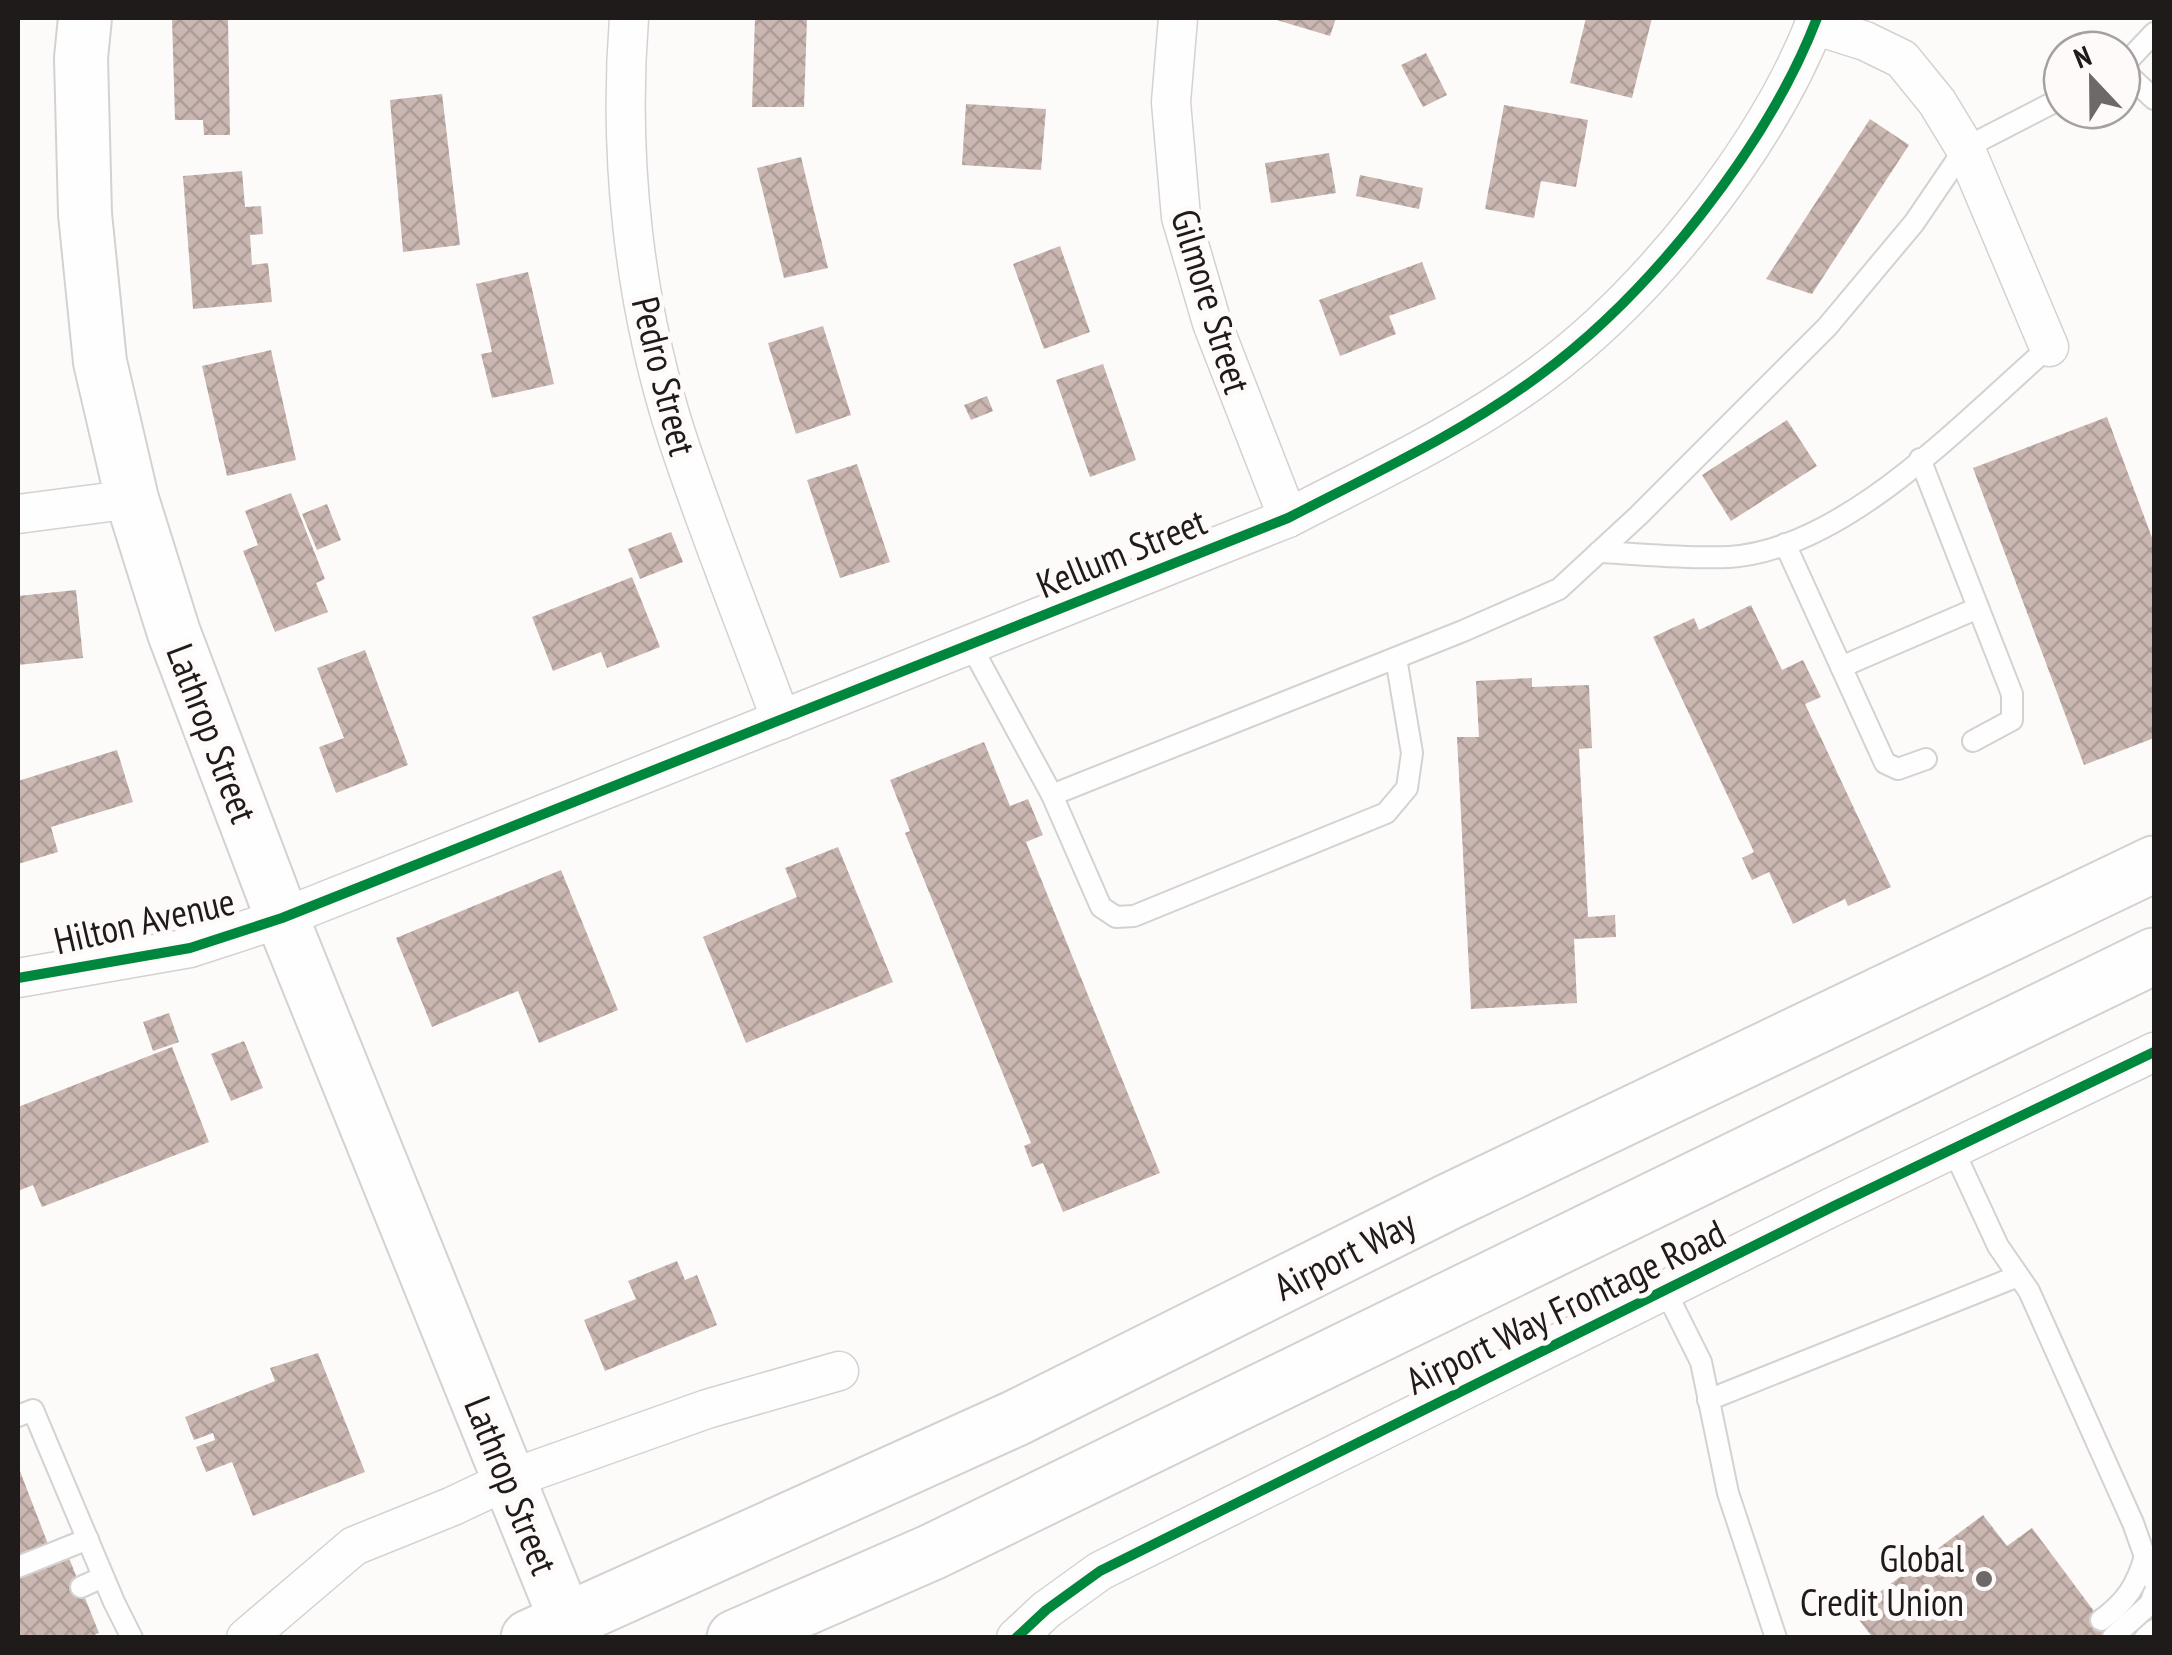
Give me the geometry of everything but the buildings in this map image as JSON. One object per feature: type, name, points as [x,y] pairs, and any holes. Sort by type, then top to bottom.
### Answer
[{"type":"main road","name":"Airport Way","points":[[556,1632],[1016,1418],[1448,1202],[2154,864]]},
{"type":"main road","points":[[735,1638],[950,1543],[2154,956]]},
{"type":"street","name":"Lathrop Street","points":[[85,18],[81,58],[85,214],[100,362],[132,499],[174,633],[282,918],[510,1479],[556,1632]]},
{"type":"street","name":"Pedro Street","points":[[629,18],[625,70],[629,180],[644,304],[677,438],[781,720]]},
{"type":"street","name":"Gilmore Street","points":[[1178,18],[1171,102],[1180,217],[1212,324],[1288,518]]},
{"type":"street","points":[[1816,21],[1902,59],[1937,102],[1965,148],[2049,346]]},
{"type":"street","name":"Kellum Street","points":[[282,918],[1288,518],[1444,437],[1540,376],[1617,310],[1696,222],[1767,119],[1816,21]]},
{"type":"street","points":[[18,514],[132,499]]},
{"type":"street","name":"Hilton Avenue","points":[[18,978],[190,948],[282,918]]},
{"type":"street","name":"Airport Way Frontage Road","points":[[1016,1638],[1046,1610],[1100,1571],[2154,1052]]},
{"type":"street","points":[[246,1638],[354,1546],[510,1479],[707,1410],[839,1371]]},
{"type":"lane","points":[[1052,794],[1559,589],[1827,327],[1914,223],[1965,148],[2042,108]]},
{"type":"lane","points":[[1599,552],[1731,557],[1785,544],[1853,514],[2049,346]]},
{"type":"lane","points":[[1920,458],[2012,694],[2012,720],[1972,740]]},
{"type":"lane","points":[[1785,544],[1885,763],[1898,770],[1926,759]]},
{"type":"lane","points":[[1841,667],[1978,608]]},
{"type":"lane","points":[[970,644],[1052,794],[1101,907],[1116,917],[1134,916],[1386,814],[1407,788],[1412,753],[1396,658]]},
{"type":"lane","points":[[1954,1149],[1998,1246],[2036,1307],[2154,1582]]},
{"type":"lane","points":[[1708,1400],[2018,1276]]},
{"type":"lane","points":[[1665,1290],[1701,1362],[1728,1492],[1776,1638]]},
{"type":"lane","points":[[18,1416],[33,1410],[124,1635]]},
{"type":"lane","points":[[18,1567],[88,1539]]},
{"type":"lane","points":[[2107,1629],[2138,1583],[2145,1556]]},
{"type":"lane","points":[[81,1588],[103,1577]]},
{"type":"lane","points":[[2107,1629],[2150,1604],[2154,1592]]},
{"type":"lane","points":[[2145,1638],[2154,1630]]},
{"type":"cycle path","points":[[18,978],[190,948],[282,918],[1288,518],[1417,452],[1540,375],[1623,303],[1663,260],[1737,166],[1769,116],[1817,18]]},
{"type":"cycle path","points":[[1016,1638],[1046,1610],[1100,1571],[1834,1206],[2154,1052]]},
{"type":"place","name":"Global Credit Union","points":[[1984,1579]]}]
